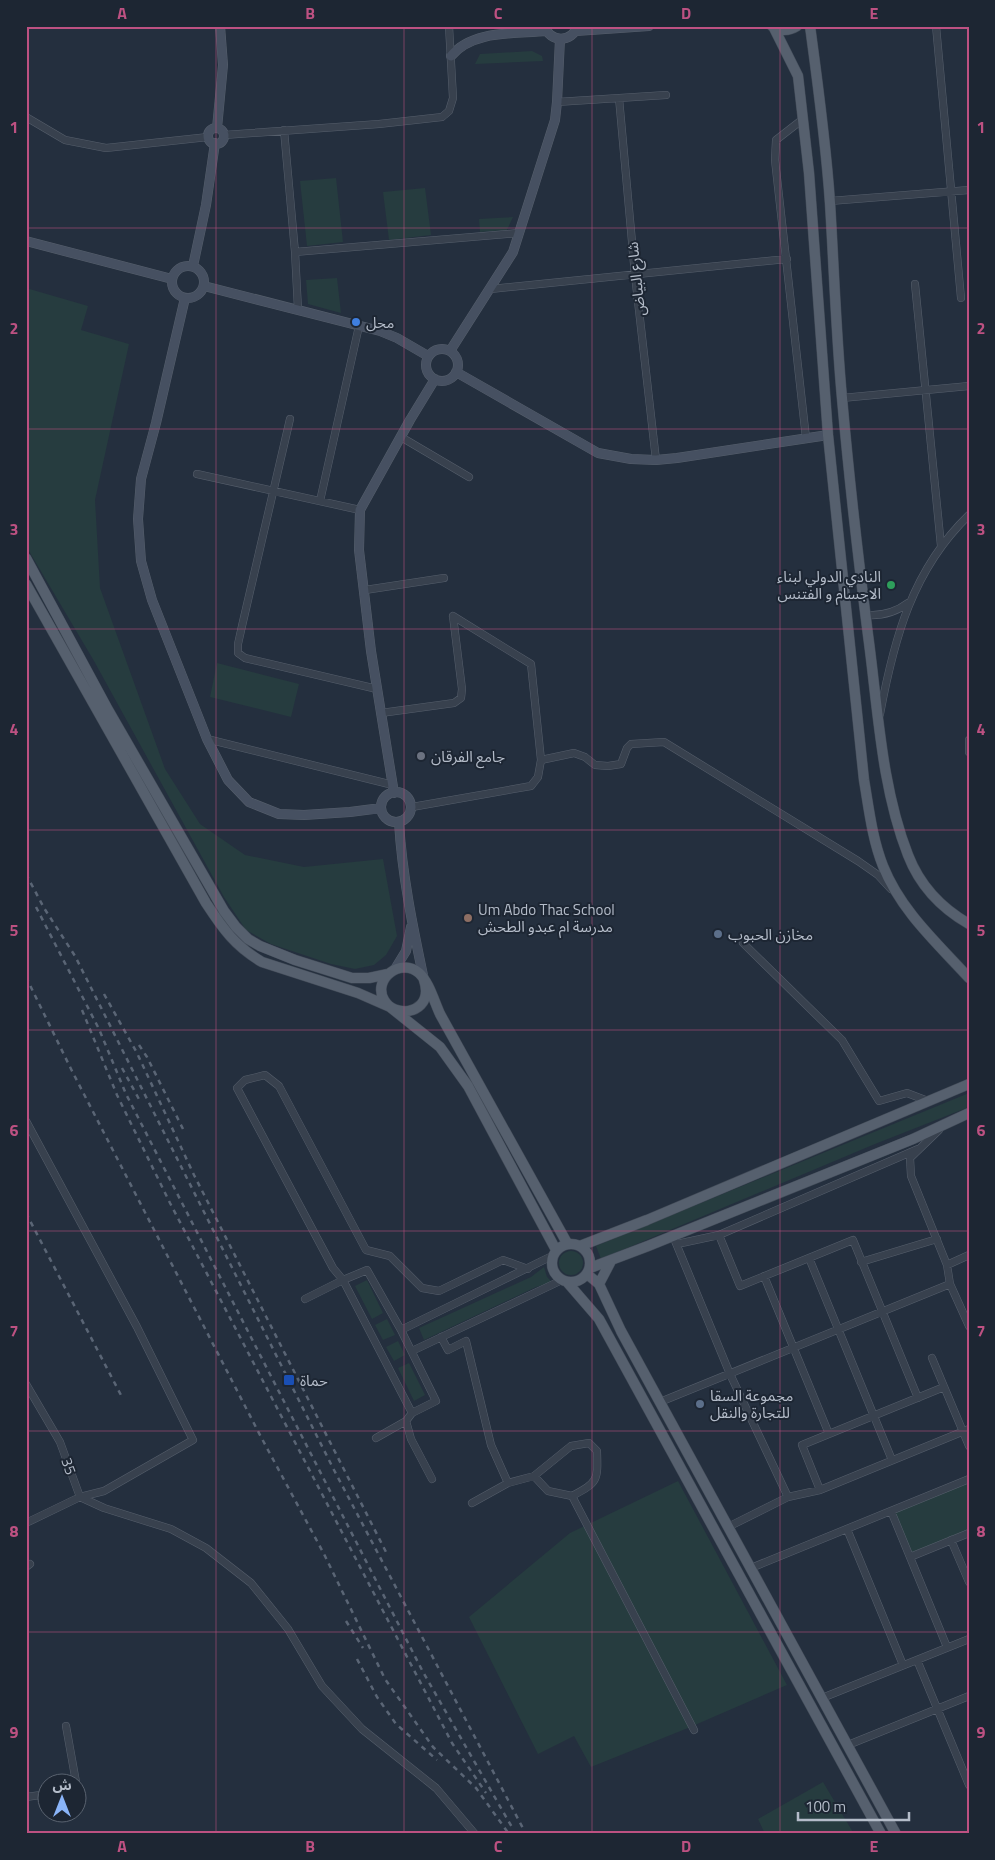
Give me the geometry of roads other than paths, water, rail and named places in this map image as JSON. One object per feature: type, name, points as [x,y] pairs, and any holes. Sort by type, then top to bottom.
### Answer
[{"type":"main road","points":[[773,27],[788,30],[797,26]]},
{"type":"main road","points":[[810,26],[823,119],[842,398],[866,615],[890,790],[908,856],[916,873],[927,890],[940,904],[969,924]]},
{"type":"main road","points":[[773,27],[798,76],[809,173],[828,435],[870,816],[883,866],[898,896],[915,920],[969,978]]},
{"type":"main road","points":[[26,558],[107,708],[224,911],[236,927],[248,939],[260,946],[352,978],[369,978],[402,968],[418,972],[568,1244]]},
{"type":"main road","points":[[26,584],[206,904],[225,932],[248,953],[262,962],[358,993],[400,1012],[409,1012],[418,1007],[424,999],[426,992],[424,980]]},
{"type":"main road","points":[[391,972],[383,982],[381,990],[383,999],[390,1007],[440,1047],[468,1086],[554,1253],[552,1267],[557,1276],[564,1281],[599,1319],[881,1834]]},
{"type":"main road","points":[[554,1253],[568,1244],[580,1246],[656,1217],[969,1084]]},
{"type":"main road","points":[[564,1281],[578,1281],[588,1271],[611,1261],[675,1240],[969,1114]]},
{"type":"main road","points":[[580,1246],[589,1255],[588,1271],[599,1284],[621,1331],[896,1834]]},
{"type":"main road","points":[[599,1284],[611,1261]]},
{"type":"street","points":[[26,117],[65,140],[106,148],[212,140],[221,141],[223,65],[220,26]]},
{"type":"street","points":[[193,266],[206,205],[212,140],[211,130],[284,130],[379,124],[442,117],[449,111],[453,103],[449,26]]},
{"type":"street","points":[[450,56],[461,45],[474,38],[545,29],[549,35],[560,39],[569,37],[577,28],[650,26]]},
{"type":"street","points":[[936,26],[960,298]]},
{"type":"street","points":[[450,351],[513,252],[555,120],[558,102],[560,39]]},
{"type":"street","points":[[558,102],[666,95]]},
{"type":"street","name":"شارع البياض","points":[[619,98],[635,275],[656,460]]},
{"type":"street","points":[[803,119],[776,140],[775,160],[806,438]]},
{"type":"street","points":[[284,130],[296,252],[298,309]]},
{"type":"street","points":[[830,201],[969,190]]},
{"type":"street","points":[[296,252],[519,233]]},
{"type":"street","points":[[26,241],[172,279]]},
{"type":"street","points":[[491,289],[787,259]]},
{"type":"street","points":[[188,265],[193,266],[198,268],[204,276],[204,286],[199,294],[190,298],[184,298],[176,293],[172,279],[177,269],[188,265]]},
{"type":"street","points":[[915,284],[941,546]]},
{"type":"street","points":[[204,286],[359,326],[397,338],[428,356]]},
{"type":"street","points":[[184,298],[156,423],[141,479],[138,519],[141,561],[152,600],[207,739],[228,780],[249,802],[279,814],[304,815],[381,808]]},
{"type":"street","points":[[320,501],[359,326]]},
{"type":"street","points":[[437,350],[450,351],[457,361],[456,372],[448,379],[435,379],[427,370],[426,361],[428,356],[437,350]]},
{"type":"street","points":[[456,372],[598,453],[631,459],[656,460],[828,435]]},
{"type":"street","points":[[393,789],[371,651],[359,550],[360,510],[435,379]]},
{"type":"street","points":[[842,398],[969,386]]},
{"type":"street","points":[[290,419],[272,491],[238,644],[238,653],[245,658],[377,689]]},
{"type":"street","points":[[401,437],[469,477]]},
{"type":"street","points":[[197,474],[360,510]]},
{"type":"street","points":[[879,719],[886,682],[909,603],[941,546],[969,515]]},
{"type":"street","points":[[364,590],[444,578]]},
{"type":"street","points":[[866,615],[892,612],[909,603]]},
{"type":"street","points":[[381,713],[454,703],[461,698],[462,689],[453,616],[531,664],[541,760],[538,777],[530,786],[412,807]]},
{"type":"street","points":[[207,739],[393,789],[406,796],[410,800],[412,807],[407,818],[399,822],[386,819],[381,808],[386,797],[393,789]]},
{"type":"street","points":[[969,740],[969,752]]},
{"type":"street","points":[[541,760],[574,753],[595,765],[608,766],[621,764],[627,748],[631,744],[664,742],[858,861],[878,875],[898,896]]},
{"type":"street","points":[[399,822],[412,922],[424,980]]},
{"type":"street","points":[[391,972],[406,951],[412,922]]},
{"type":"street","points":[[743,943],[842,1040],[878,1101],[907,1093],[929,1102]]},
{"type":"street","points":[[412,1413],[343,1280],[333,1268],[237,1088],[245,1080],[265,1075],[280,1086],[366,1250],[390,1256],[422,1288],[439,1291],[503,1260],[528,1269]]},
{"type":"street","points":[[26,1121],[132,1318],[193,1440],[104,1491],[80,1497],[26,1523]]},
{"type":"street","points":[[946,1123],[910,1158],[911,1176],[947,1265],[950,1284],[969,1326]]},
{"type":"street","points":[[788,1497],[730,1374],[675,1240],[719,1235],[918,1149]]},
{"type":"street","points":[[719,1235],[740,1286],[853,1240],[918,1398]]},
{"type":"street","points":[[861,1262],[937,1239]]},
{"type":"street","points":[[401,1330],[528,1269],[554,1253]]},
{"type":"street","points":[[947,1265],[969,1255]]},
{"type":"street","points":[[809,1258],[892,1460]]},
{"type":"street","points":[[305,1299],[367,1270],[412,1351],[436,1401],[412,1413],[406,1422],[376,1438]]},
{"type":"street","points":[[764,1276],[830,1434]]},
{"type":"street","points":[[412,1351],[564,1281]]},
{"type":"street","points":[[660,1402],[950,1284]]},
{"type":"street","points":[[441,1337],[448,1350],[466,1341],[491,1444],[508,1483]]},
{"type":"street","points":[[932,1358],[944,1387],[966,1430],[969,1446]]},
{"type":"street","name":"35","points":[[26,1384],[60,1442],[80,1497]]},
{"type":"street","points":[[820,1490],[802,1445],[944,1387]]},
{"type":"street","points":[[406,1422],[411,1439],[432,1479]]},
{"type":"street","points":[[728,1527],[788,1497],[820,1490],[966,1430]]},
{"type":"street","points":[[472,1503],[508,1483],[534,1476],[571,1446],[589,1443],[597,1451],[598,1472],[593,1485],[572,1496],[548,1491],[534,1476]]},
{"type":"street","points":[[751,1568],[969,1479]]},
{"type":"street","points":[[572,1496],[694,1730]]},
{"type":"street","points":[[80,1497],[104,1508],[172,1529],[206,1548],[251,1582],[288,1630],[322,1686],[362,1729],[436,1788],[475,1834]]},
{"type":"street","points":[[891,1511],[947,1647]]},
{"type":"street","points":[[847,1529],[903,1666]]},
{"type":"street","points":[[910,1557],[969,1533]]},
{"type":"street","points":[[951,1540],[969,1582]]},
{"type":"street","points":[[822,1698],[969,1638]]},
{"type":"street","points":[[917,1660],[969,1785]]},
{"type":"street","points":[[848,1745],[969,1696]]},
{"type":"street","points":[[66,1726],[74,1772]]},
{"type":"railway","points":[[26,874],[44,908],[75,956],[334,1470],[526,1834]]},
{"type":"railway","points":[[36,907],[99,1029],[126,1094],[423,1672],[513,1829]]},
{"type":"railway","points":[[26,977],[72,1071],[261,1437],[324,1554],[385,1679],[433,1747],[476,1788],[509,1834]]},
{"type":"railway","points":[[104,994],[137,1053],[194,1175],[386,1552]]},
{"type":"railway","points":[[82,1010],[117,1095],[170,1203],[452,1743],[486,1793]]},
{"type":"railway","points":[[139,1045],[147,1057],[183,1129]]},
{"type":"railway","points":[[122,1068],[140,1101]]},
{"type":"railway","points":[[26,1213],[123,1399]]},
{"type":"railway","points":[[346,1621],[363,1648]]},
{"type":"railway","points":[[357,1659],[377,1697],[396,1724],[437,1760]]},
{"type":"place","name":"محل","points":[[356,322]]},
{"type":"place","name":"النادي الدولي لبناء الاجسام و الفتنس","points":[[891,585]]},
{"type":"place","name":"جامع الفرقان","points":[[421,756]]},
{"type":"place","name":"Um Abdo Thac School مدرسة ام عبدو الطحش","points":[[468,918]]},
{"type":"place","name":"مخازن الحبوب","points":[[718,934]]},
{"type":"place","name":"حماة","points":[[289,1380]]},
{"type":"place","name":"مجموعة السقا للتجارة والنقل","points":[[700,1404]]}]
